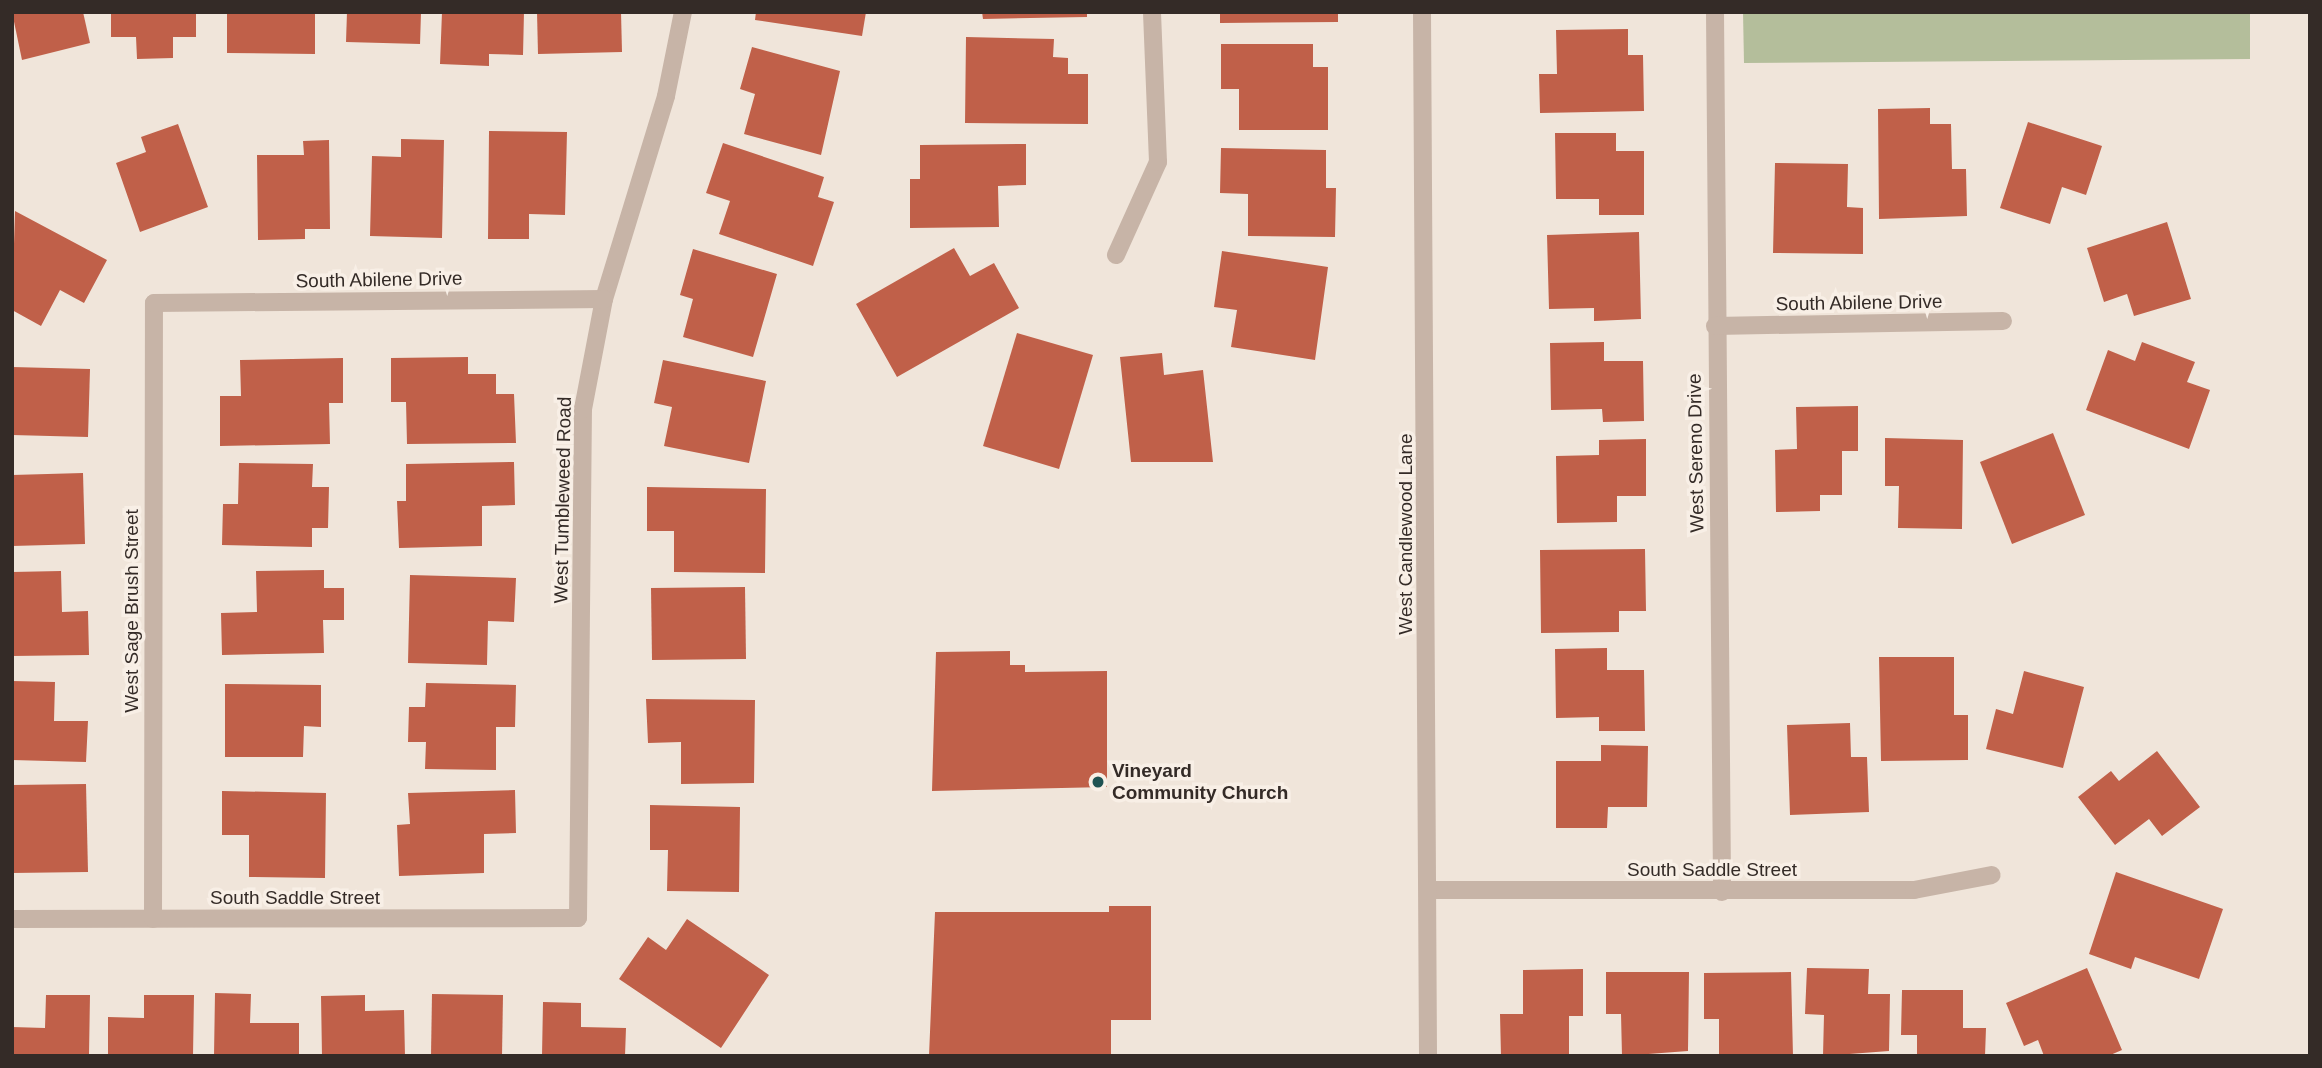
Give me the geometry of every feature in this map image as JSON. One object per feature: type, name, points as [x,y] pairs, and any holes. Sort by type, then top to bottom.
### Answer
[{"type":"street","name":"West Tumbleweed Road","points":[[578,918],[583,409],[604,299],[666,96],[683,12]]},
{"type":"street","points":[[1116,255],[1158,162],[1152,12]]},
{"type":"street","name":"West Candlewood Lane","points":[[1422,12],[1428,1056]]},
{"type":"street","name":"West Sereno Drive","points":[[1715,12],[1715,326],[1722,892]]},
{"type":"street","name":"South Abilene Drive","points":[[154,303],[604,299]]},
{"type":"street","name":"West Sage Brush Street","points":[[153,919],[154,303]]},
{"type":"street","name":"South Abilene Drive","points":[[1715,326],[2003,321]]},
{"type":"street","name":"South Saddle Street","points":[[1429,890],[1914,890],[1992,875]]},
{"type":"street","name":"South Saddle Street","points":[[12,919],[578,918]]},
{"type":"green space","points":[[1743,12],[2250,12],[2250,59],[1744,63]]},
{"type":"building","points":[[12,12],[83,12],[90,43],[22,60]]},
{"type":"building","points":[[111,12],[196,12],[196,37],[173,37],[173,58],[137,59],[136,37],[111,37]]},
{"type":"building","points":[[227,12],[315,12],[315,54],[227,53]]},
{"type":"building","points":[[347,12],[421,12],[420,44],[346,42]]},
{"type":"building","points":[[442,12],[524,12],[523,55],[489,54],[489,66],[440,64]]},
{"type":"building","points":[[537,12],[621,12],[622,52],[538,54]]},
{"type":"building","points":[[756,12],[866,12],[862,36],[755,20]]},
{"type":"building","points":[[982,12],[1087,12],[1087,17],[983,19]]},
{"type":"building","points":[[1220,12],[1338,12],[1338,22],[1220,23]]},
{"type":"building","points":[[1628,29],[1628,55],[1643,55],[1644,111],[1540,113],[1539,74],[1557,74],[1556,30]]},
{"type":"building","points":[[966,37],[1054,39],[1053,57],[1068,58],[1068,74],[1088,74],[1088,124],[965,123]]},
{"type":"building","points":[[1221,44],[1313,44],[1313,67],[1328,67],[1328,130],[1239,130],[1239,89],[1221,89]]},
{"type":"building","points":[[752,47],[840,71],[821,155],[744,134],[755,94],[740,89]]},
{"type":"building","points":[[1930,108],[1930,124],[1951,124],[1952,169],[1966,169],[1967,216],[1879,219],[1878,109]]},
{"type":"building","points":[[2028,122],[2102,146],[2086,195],[2062,187],[2050,224],[2000,208]]},
{"type":"building","points":[[178,124],[208,207],[140,232],[116,163],[146,152],[141,137]]},
{"type":"building","points":[[489,131],[567,132],[565,215],[529,214],[529,239],[488,239]]},
{"type":"building","points":[[1555,133],[1616,133],[1616,151],[1644,151],[1644,215],[1599,215],[1599,199],[1556,199]]},
{"type":"building","points":[[401,139],[444,140],[442,238],[370,236],[372,156],[401,157]]},
{"type":"building","points":[[329,140],[330,229],[305,229],[305,239],[258,240],[257,155],[304,155],[303,141]]},
{"type":"building","points":[[723,143],[824,177],[818,197],[834,202],[813,266],[719,234],[730,201],[706,193]]},
{"type":"building","points":[[1026,144],[1026,185],[998,186],[999,227],[910,228],[910,179],[920,179],[920,145]]},
{"type":"building","points":[[1221,148],[1326,150],[1326,188],[1336,188],[1335,237],[1248,236],[1248,194],[1220,193]]},
{"type":"building","points":[[1775,163],[1848,164],[1847,207],[1863,208],[1863,254],[1773,253]]},
{"type":"building","points":[[15,211],[107,260],[84,303],[60,290],[41,326],[12,310]]},
{"type":"building","points":[[2167,222],[2191,299],[2134,316],[2127,294],[2104,302],[2087,248]]},
{"type":"building","points":[[1639,232],[1641,319],[1594,321],[1594,308],[1549,309],[1547,235]]},
{"type":"building","points":[[954,248],[970,276],[994,263],[1019,308],[897,377],[856,304]]},
{"type":"building","points":[[693,249],[777,274],[753,357],[683,337],[693,299],[680,295]]},
{"type":"building","points":[[1222,251],[1328,267],[1315,360],[1231,347],[1237,310],[1214,307]]},
{"type":"building","points":[[1017,333],[1093,355],[1059,469],[983,446]]},
{"type":"building","points":[[1604,342],[1604,361],[1643,361],[1644,421],[1603,422],[1602,409],[1551,410],[1550,343]]},
{"type":"building","points":[[2142,342],[2195,362],[2187,382],[2210,390],[2189,449],[2086,410],[2108,350],[2135,361]]},
{"type":"building","points":[[1162,353],[1164,375],[1203,370],[1213,462],[1131,462],[1120,357]]},
{"type":"building","points":[[468,357],[468,374],[496,374],[496,394],[514,394],[516,443],[407,444],[406,402],[391,402],[391,358]]},
{"type":"building","points":[[343,358],[343,403],[329,403],[330,444],[220,446],[220,396],[241,396],[240,360]]},
{"type":"building","points":[[663,360],[766,381],[749,463],[664,446],[672,407],[654,403]]},
{"type":"building","points":[[12,367],[90,369],[88,437],[12,435]]},
{"type":"building","points":[[1858,406],[1858,451],[1842,451],[1842,495],[1820,495],[1820,511],[1776,512],[1775,450],[1797,449],[1796,407]]},
{"type":"building","points":[[2053,433],[2085,515],[2012,544],[1980,462]]},
{"type":"building","points":[[1885,438],[1963,440],[1962,529],[1898,528],[1899,486],[1885,486]]},
{"type":"building","points":[[1646,439],[1646,496],[1617,496],[1617,522],[1557,523],[1556,456],[1599,455],[1599,440]]},
{"type":"building","points":[[514,462],[515,505],[482,506],[482,546],[399,548],[397,501],[406,501],[406,464]]},
{"type":"building","points":[[239,463],[313,464],[312,487],[329,487],[328,528],[312,528],[312,547],[222,545],[223,504],[238,504]]},
{"type":"building","points":[[83,473],[85,544],[12,546],[12,475]]},
{"type":"building","points":[[647,487],[766,489],[765,573],[674,572],[674,531],[647,531]]},
{"type":"building","points":[[1645,549],[1646,611],[1619,611],[1619,632],[1541,633],[1540,550]]},
{"type":"building","points":[[324,570],[324,588],[344,588],[344,620],[323,620],[324,653],[222,655],[221,613],[257,612],[256,571]]},
{"type":"building","points":[[61,571],[62,612],[88,611],[89,655],[12,656],[12,572]]},
{"type":"building","points":[[410,575],[516,578],[514,622],[488,621],[487,665],[408,663]]},
{"type":"building","points":[[745,587],[746,659],[652,660],[651,588]]},
{"type":"building","points":[[1607,648],[1607,670],[1644,670],[1645,731],[1599,731],[1599,717],[1556,718],[1555,649]]},
{"type":"building","points":[[1010,651],[1010,665],[1025,665],[1025,672],[1107,671],[1107,787],[932,791],[936,652]]},
{"type":"building","points":[[1879,657],[1954,657],[1954,715],[1968,715],[1968,760],[1881,761]]},
{"type":"building","points":[[2024,671],[2084,687],[2063,768],[1986,749],[1996,709],[2013,714]]},
{"type":"building","points":[[12,681],[55,682],[54,721],[88,721],[86,762],[12,760]]},
{"type":"building","points":[[426,683],[516,685],[515,727],[496,727],[496,770],[425,769],[426,742],[408,742],[409,707],[425,707]]},
{"type":"building","points":[[225,684],[321,685],[321,727],[304,726],[303,757],[225,757]]},
{"type":"building","points":[[646,699],[755,700],[754,783],[681,784],[681,742],[648,743]]},
{"type":"building","points":[[1850,723],[1851,757],[1867,757],[1869,812],[1790,815],[1787,725]]},
{"type":"building","points":[[1601,745],[1648,746],[1647,807],[1608,807],[1607,828],[1556,828],[1556,761],[1601,761]]},
{"type":"building","points":[[2157,751],[2200,807],[2162,836],[2149,819],[2115,845],[2078,797],[2111,771],[2119,781]]},
{"type":"building","points":[[86,784],[88,872],[12,873],[12,785]]},
{"type":"building","points":[[515,790],[516,833],[484,834],[484,873],[399,876],[397,825],[410,824],[408,793]]},
{"type":"building","points":[[222,791],[326,793],[325,878],[249,877],[249,835],[222,835]]},
{"type":"building","points":[[650,805],[740,807],[739,892],[667,891],[668,850],[650,850]]},
{"type":"building","points":[[2116,872],[2223,909],[2199,979],[2135,957],[2131,969],[2089,954]]},
{"type":"building","points":[[1109,906],[1151,906],[1151,1020],[1111,1020],[1111,1056],[929,1056],[935,912],[1109,912]]},
{"type":"building","points":[[687,919],[769,975],[721,1048],[619,979],[648,937],[666,950]]},
{"type":"building","points":[[1807,968],[1869,969],[1868,994],[1890,994],[1889,1051],[1823,1056],[1824,1015],[1805,1014]]},
{"type":"building","points":[[2087,968],[2122,1050],[2108,1056],[2044,1056],[2038,1040],[2024,1046],[2006,1003]]},
{"type":"building","points":[[1583,969],[1583,1016],[1569,1016],[1569,1056],[1501,1056],[1500,1014],[1523,1014],[1523,970]]},
{"type":"building","points":[[1606,972],[1689,972],[1688,1051],[1622,1056],[1621,1014],[1606,1014]]},
{"type":"building","points":[[1791,972],[1793,1056],[1719,1056],[1719,1019],[1704,1019],[1704,973]]},
{"type":"building","points":[[1902,990],[1963,990],[1963,1028],[1986,1028],[1985,1056],[1917,1056],[1917,1035],[1901,1035]]},
{"type":"building","points":[[215,993],[251,994],[250,1023],[299,1023],[299,1056],[214,1056]]},
{"type":"building","points":[[432,994],[503,995],[502,1056],[431,1056]]},
{"type":"building","points":[[46,995],[90,995],[89,1056],[12,1056],[12,1027],[45,1028]]},
{"type":"building","points":[[144,995],[194,995],[193,1056],[108,1056],[108,1017],[144,1018]]},
{"type":"building","points":[[365,995],[365,1011],[404,1010],[405,1056],[322,1056],[321,996]]},
{"type":"building","points":[[543,1002],[581,1003],[581,1027],[626,1028],[625,1056],[542,1056]]},
{"type":"place","name":"Vineyard Community Church","points":[[1098,782]]}]
